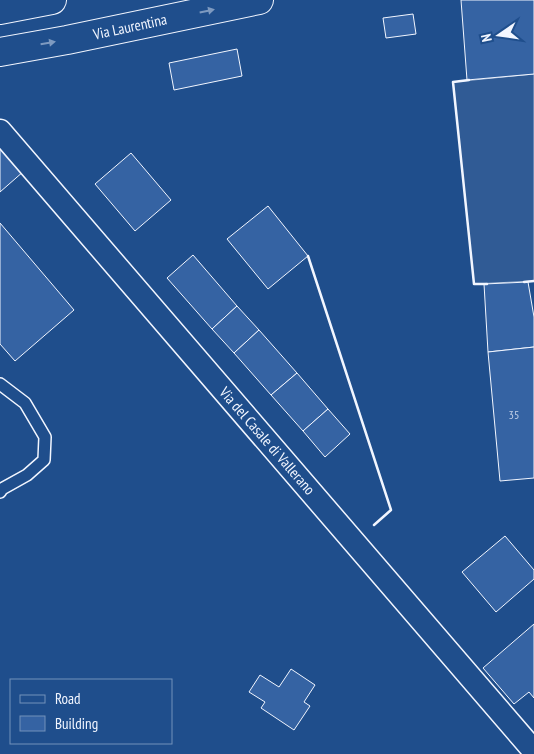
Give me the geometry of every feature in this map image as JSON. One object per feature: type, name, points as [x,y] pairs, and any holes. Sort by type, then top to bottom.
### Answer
[{"type":"main road","points":[[0,10],[52,0]]},
{"type":"main road","name":"Via Laurentina","points":[[0,52],[259,0]]},
{"type":"street","name":"Via del Casale di Vallerano","points":[[0,132],[534,751]]},
{"type":"lane","points":[[0,384],[25,403],[45,437],[44,460],[27,475],[2,488],[0,492]]},
{"type":"shaded area","points":[[534,74],[534,281],[474,284],[453,82]]},
{"type":"building","points":[[461,0],[534,0],[534,74],[467,80]]},
{"type":"building","points":[[413,14],[416,34],[386,38],[383,18]]},
{"type":"building","points":[[237,49],[242,76],[174,90],[169,63]]},
{"type":"building","points":[[0,142],[24,171],[0,192]]},
{"type":"building","points":[[131,153],[171,200],[135,231],[95,184]]},
{"type":"building","points":[[268,206],[308,256],[268,289],[227,239]]},
{"type":"building","points":[[0,223],[74,310],[15,361],[0,344]]},
{"type":"building","points":[[193,255],[237,306],[212,329],[167,278]]},
{"type":"building","points":[[528,282],[534,317],[534,347],[488,352],[484,284]]},
{"type":"building","points":[[237,306],[259,330],[234,353],[212,329]]},
{"type":"building","points":[[259,330],[297,373],[271,395],[234,353]]},
{"type":"building","points":[[534,347],[534,478],[500,481],[488,352]]},
{"type":"building","points":[[297,373],[328,409],[303,431],[271,395]]},
{"type":"building","points":[[328,409],[350,434],[325,457],[303,431]]},
{"type":"building","points":[[505,536],[534,570],[534,579],[496,612],[462,572]]},
{"type":"building","points":[[534,624],[534,698],[529,692],[514,704],[483,668]]},
{"type":"building","points":[[291,669],[315,685],[304,702],[310,706],[294,730],[261,708],[265,702],[249,692],[260,675],[279,687]]},
{"type":"wall","points":[[469,80],[453,82],[474,284],[487,284]]},
{"type":"wall","points":[[308,256],[391,510],[374,525]]},
{"type":"wall","points":[[524,282],[534,281]]}]
